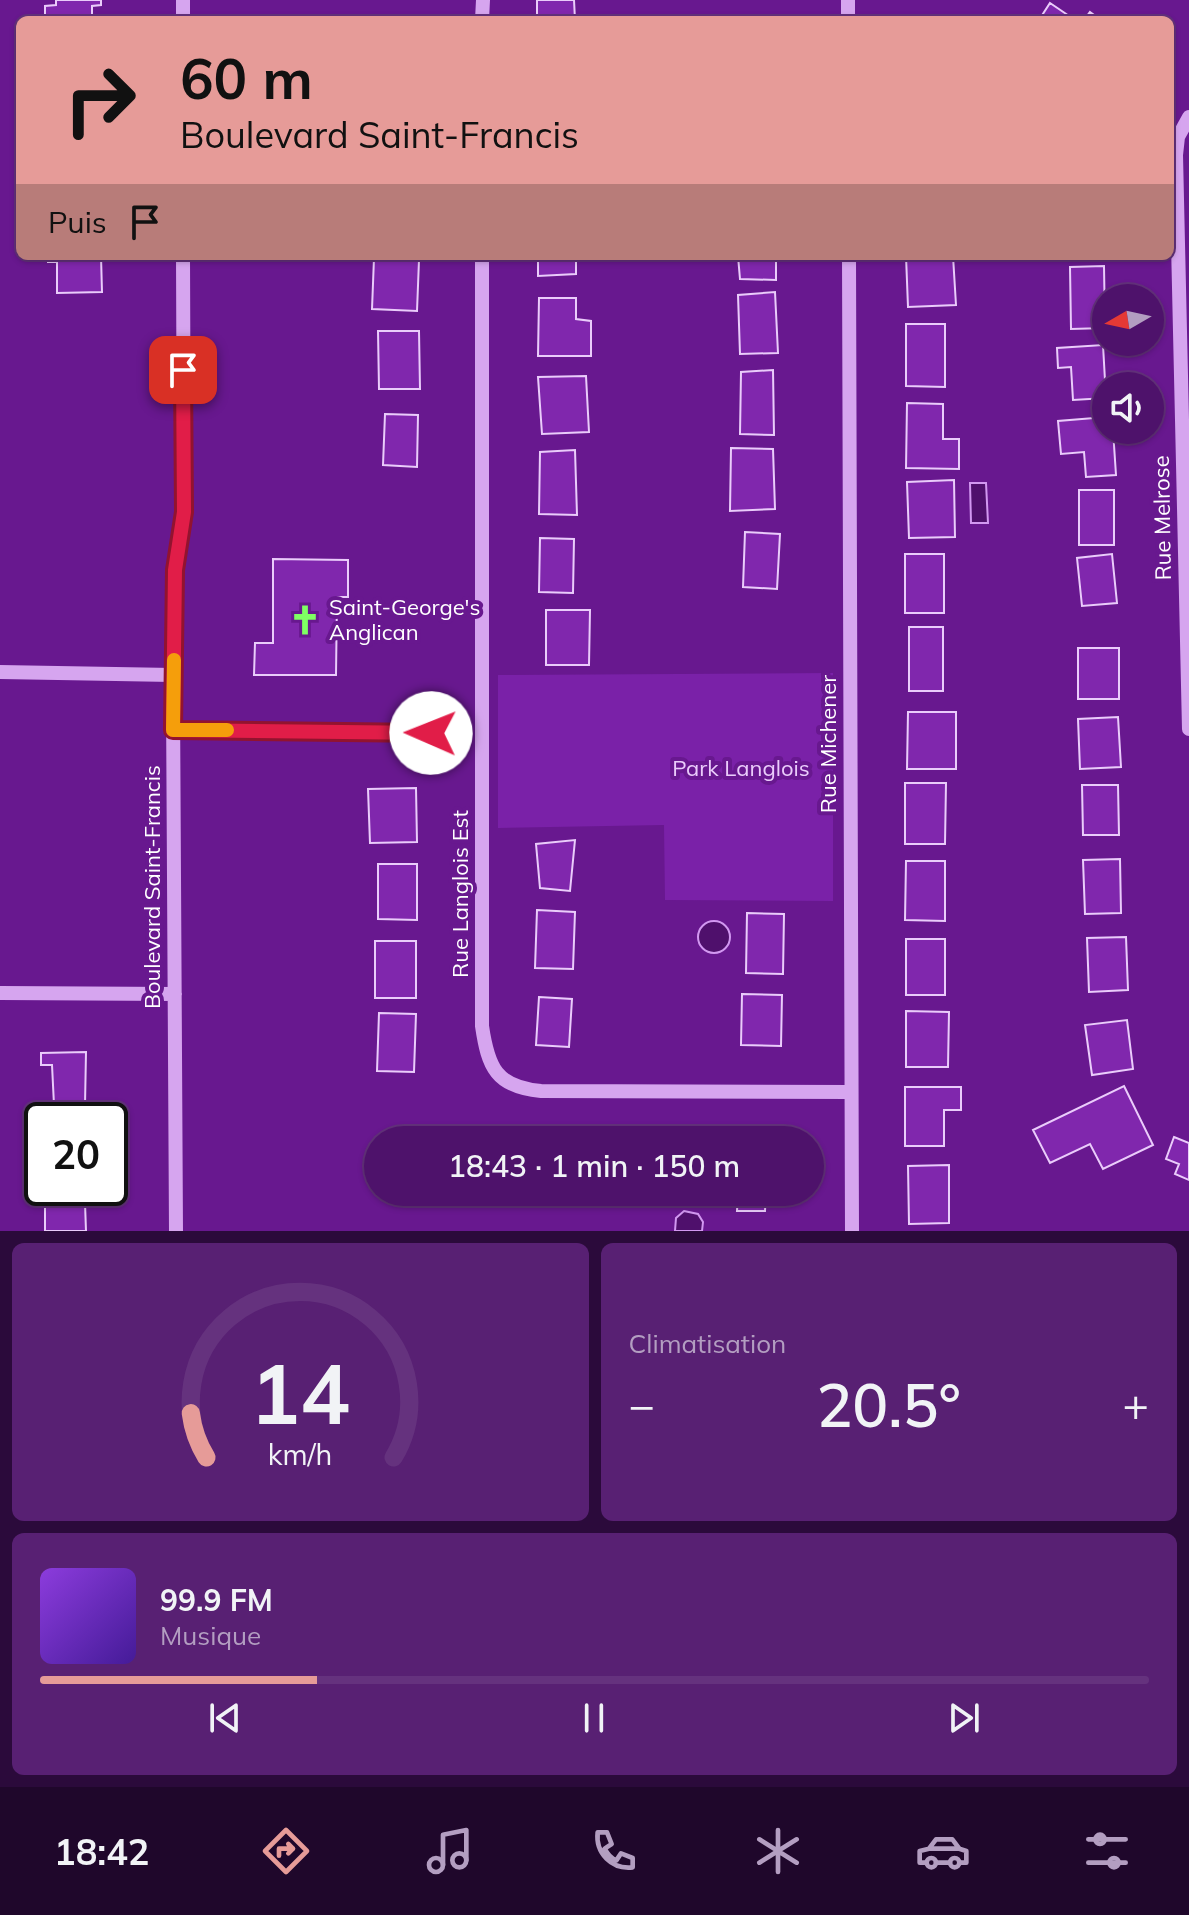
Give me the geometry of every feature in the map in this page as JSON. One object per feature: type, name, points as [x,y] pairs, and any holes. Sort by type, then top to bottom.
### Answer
[{"type":"street","name":"Rue Melrose","points":[[1189,117],[1178,137],[1176,155],[1189,729]]},
{"type":"street","name":"Boulevard Saint-Francis","points":[[176,1231],[173,675],[175,570],[184,512],[183,260]]},
{"type":"street","name":"Rue Langlois Est","points":[[482,260],[482,1026],[489,1059],[503,1080],[513,1087],[541,1091],[851,1092]]},
{"type":"street","name":"Rue Michener","points":[[849,260],[852,1231]]},
{"type":"street","points":[[0,672],[173,675]]},
{"type":"street","points":[[173,730],[431,733]]},
{"type":"street","points":[[0,993],[175,994]]},
{"type":"green space","name":"Park Langlois","points":[[833,673],[833,901],[665,900],[664,825],[498,828],[498,675]]},
{"type":"shaded area","points":[[970,483],[986,483],[988,523],[971,523]]},
{"type":"shaded area","points":[[714,921],[725,926],[730,937],[725,948],[714,953],[703,948],[698,937],[703,926]]},
{"type":"shaded area","points":[[684,1211],[698,1214],[703,1222],[702,1231],[675,1231],[676,1218]]},
{"type":"building","points":[[56,0],[101,0],[101,5],[92,6],[92,16],[45,16],[45,6],[56,5]]},
{"type":"building","points":[[537,0],[574,0],[575,16],[537,16]]},
{"type":"building","points":[[1050,3],[1069,16],[1042,16]]},
{"type":"building","points":[[101,260],[102,292],[57,293],[57,262],[48,262]]},
{"type":"building","points":[[374,260],[419,260],[417,311],[372,309]]},
{"type":"building","points":[[538,260],[576,260],[576,274],[538,276]]},
{"type":"building","points":[[738,260],[776,260],[776,280],[740,279]]},
{"type":"building","points":[[906,260],[953,260],[956,305],[908,307]]},
{"type":"building","points":[[1104,266],[1104,284],[1092,284],[1092,328],[1071,329],[1070,267]]},
{"type":"building","points":[[775,292],[778,353],[740,354],[738,295]]},
{"type":"building","points":[[539,298],[576,298],[576,319],[591,321],[591,356],[538,356]]},
{"type":"building","points":[[906,324],[945,324],[945,387],[906,386]]},
{"type":"building","points":[[378,331],[419,331],[420,389],[379,389]]},
{"type":"building","points":[[1092,346],[1092,356],[1104,356],[1105,372],[1092,372],[1092,399],[1073,400],[1071,367],[1058,368],[1057,348]]},
{"type":"building","points":[[773,370],[774,435],[740,434],[741,372]]},
{"type":"building","points":[[586,376],[589,432],[542,434],[538,377]]},
{"type":"building","points":[[907,403],[943,404],[943,439],[959,439],[959,469],[906,468]]},
{"type":"building","points":[[385,414],[418,415],[417,467],[383,465]]},
{"type":"building","points":[[1092,418],[1092,444],[1114,444],[1116,475],[1086,477],[1084,452],[1061,454],[1058,421]]},
{"type":"building","points":[[731,448],[773,449],[775,509],[730,511]]},
{"type":"building","points":[[575,450],[577,515],[539,514],[540,452]]},
{"type":"building","points":[[954,480],[955,537],[909,538],[907,482]]},
{"type":"building","points":[[1079,490],[1114,490],[1114,545],[1079,545]]},
{"type":"building","points":[[745,532],[780,534],[777,589],[743,587]]},
{"type":"building","points":[[540,538],[574,539],[573,593],[539,592]]},
{"type":"building","points":[[905,554],[944,554],[944,613],[905,613]]},
{"type":"building","points":[[1112,554],[1117,603],[1082,606],[1077,558]]},
{"type":"building","name":"Saint-George's Anglican","points":[[273,559],[348,560],[348,597],[337,597],[336,675],[254,675],[255,643],[273,643]]},
{"type":"building","points":[[546,610],[590,610],[589,665],[546,665]]},
{"type":"building","points":[[909,627],[943,627],[943,691],[909,691]]},
{"type":"building","points":[[1078,648],[1119,648],[1119,699],[1078,699]]},
{"type":"building","points":[[908,712],[956,712],[956,769],[907,769]]},
{"type":"building","points":[[1118,717],[1121,767],[1080,769],[1078,719]]},
{"type":"building","points":[[905,783],[946,783],[945,844],[905,844]]},
{"type":"building","points":[[1082,785],[1118,785],[1119,835],[1083,835]]},
{"type":"building","points":[[416,788],[417,842],[370,843],[368,789]]},
{"type":"building","points":[[575,840],[570,891],[540,888],[536,844]]},
{"type":"building","points":[[1120,859],[1121,913],[1085,914],[1083,860]]},
{"type":"building","points":[[906,861],[945,861],[945,921],[905,920]]},
{"type":"building","points":[[378,864],[417,864],[417,920],[378,919]]},
{"type":"building","points":[[537,910],[575,912],[573,969],[535,968]]},
{"type":"building","points":[[747,913],[784,914],[783,974],[746,973]]},
{"type":"building","points":[[1126,937],[1128,990],[1089,992],[1087,938]]},
{"type":"building","points":[[906,939],[945,939],[945,995],[906,995]]},
{"type":"building","points":[[375,941],[416,941],[416,998],[375,998]]},
{"type":"building","points":[[742,994],[782,995],[781,1046],[741,1045]]},
{"type":"building","points":[[539,997],[572,999],[569,1047],[536,1045]]},
{"type":"building","points":[[906,1011],[949,1012],[948,1067],[906,1067]]},
{"type":"building","points":[[379,1013],[416,1014],[414,1072],[377,1071]]},
{"type":"building","points":[[1127,1020],[1133,1069],[1092,1075],[1085,1025]]},
{"type":"building","points":[[86,1052],[85,1102],[54,1102],[52,1065],[41,1065],[41,1053]]},
{"type":"building","points":[[1124,1086],[1153,1145],[1103,1169],[1090,1144],[1050,1163],[1033,1130]]},
{"type":"building","points":[[905,1087],[961,1087],[961,1110],[944,1110],[944,1146],[905,1146]]},
{"type":"building","points":[[1174,1137],[1189,1143],[1189,1180],[1175,1174],[1179,1164],[1166,1159]]},
{"type":"building","points":[[949,1165],[949,1223],[909,1224],[908,1166]]},
{"type":"building","points":[[45,1206],[85,1206],[86,1231],[45,1231]]},
{"type":"building","points":[[737,1206],[765,1206],[765,1211],[737,1211]]},
{"type":"slow traffic","points":[[174,660],[173,730],[227,730]]},
{"type":"place","name":"Saint-George's Anglican","points":[[305,620]]},
{"type":"route","points":[[183,370],[184,512],[175,570],[173,730],[431,733]]}]
